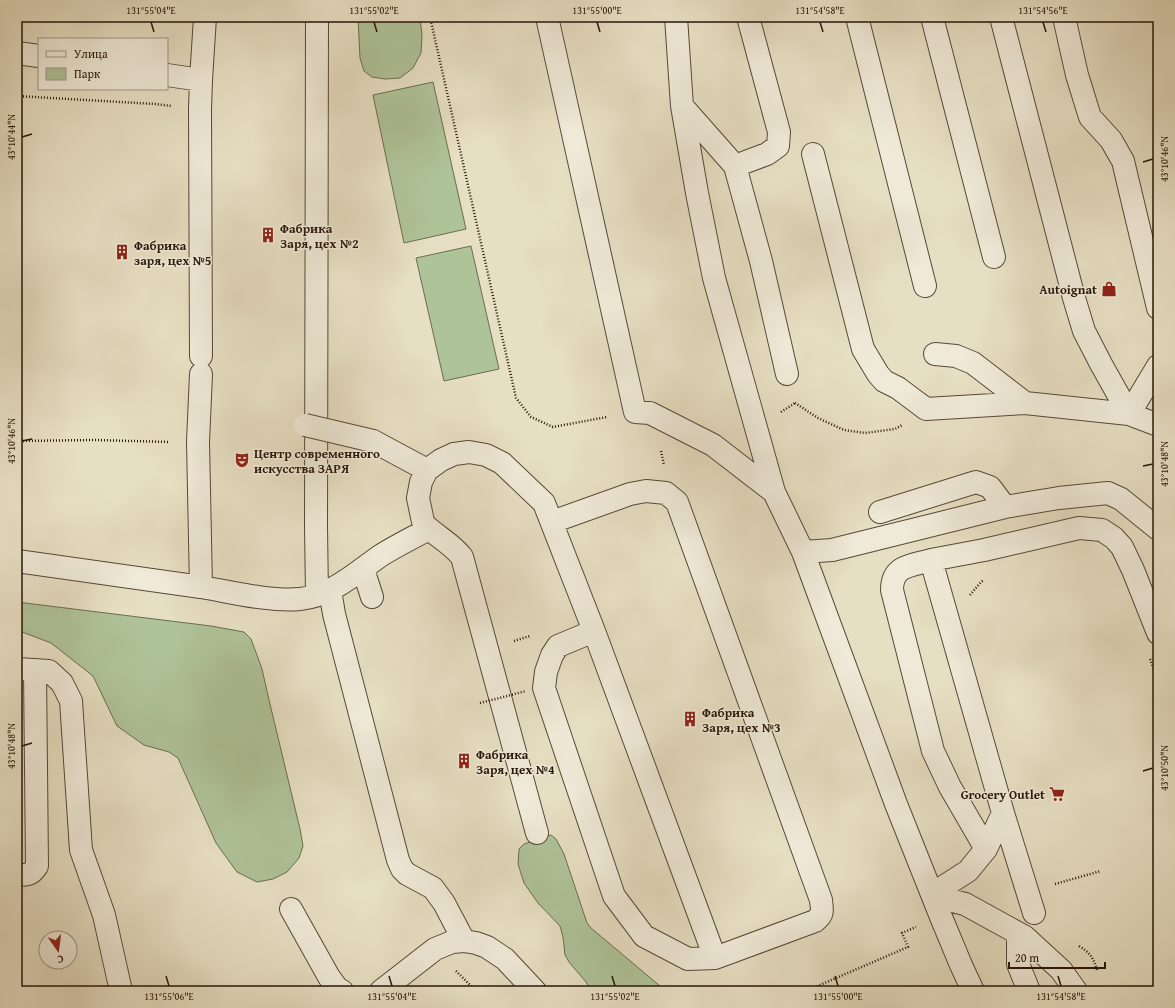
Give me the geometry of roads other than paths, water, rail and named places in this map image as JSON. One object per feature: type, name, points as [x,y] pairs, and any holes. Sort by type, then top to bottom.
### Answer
[{"type":"street","points":[[201,587],[198,442],[201,365],[200,117],[205,17]]},
{"type":"street","points":[[317,17],[316,519],[323,593],[338,630],[398,860],[402,869],[407,874],[433,888],[444,903],[464,942]]},
{"type":"street","points":[[547,17],[643,412],[713,445],[774,492]]},
{"type":"street","points":[[676,17],[682,106],[714,278],[774,492],[803,552],[893,797],[973,991]]},
{"type":"street","points":[[735,166],[767,154],[778,146],[779,132],[748,17]]},
{"type":"street","points":[[857,17],[925,286]]},
{"type":"street","points":[[932,17],[994,257]]},
{"type":"street","points":[[1001,17],[1074,298],[1084,331],[1129,414]]},
{"type":"street","points":[[1064,17],[1077,76],[1090,117],[1111,140],[1122,161],[1158,308]]},
{"type":"street","points":[[17,53],[38,56]]},
{"type":"street","points":[[168,75],[201,80]]},
{"type":"street","points":[[682,106],[735,166],[761,261],[787,374]]},
{"type":"street","points":[[813,154],[863,349],[884,381],[898,388],[926,409],[1025,402],[1129,414],[1158,425]]},
{"type":"street","points":[[935,354],[956,356],[973,364],[1025,402]]},
{"type":"street","points":[[1129,414],[1158,366]]},
{"type":"street","points":[[305,425],[373,441],[428,470]]},
{"type":"street","points":[[425,531],[418,498],[421,482],[428,470],[441,460],[454,454],[469,452],[486,455],[502,463],[544,503],[594,631],[715,958]]},
{"type":"street","points":[[880,512],[976,482],[990,488],[1005,507]]},
{"type":"street","points":[[552,522],[630,494],[646,491],[666,493],[677,502],[820,900],[822,912],[820,918],[815,922],[715,958],[688,959],[644,936],[614,896],[544,688],[546,672],[552,655],[558,646],[594,631]]},
{"type":"street","points":[[803,552],[832,550],[1005,507],[1059,498],[1108,493],[1121,499],[1158,530]]},
{"type":"street","points":[[17,562],[272,598],[300,599],[323,593],[363,569],[381,556],[425,531],[427,527],[457,550],[462,557],[537,833]]},
{"type":"street","points":[[986,849],[950,788],[933,751],[892,590],[894,576],[901,569],[931,560],[984,550],[1078,528],[1102,530],[1114,538],[1122,547],[1133,570],[1158,633]]},
{"type":"street","points":[[931,560],[1002,813],[1034,913]]},
{"type":"street","points":[[363,569],[372,597]]},
{"type":"street","points":[[17,875],[28,875],[37,866],[26,669],[49,670],[62,683],[71,701],[81,850],[104,915],[121,991]]},
{"type":"street","points":[[932,894],[968,871],[986,849],[1002,813]]},
{"type":"street","points":[[932,894],[945,900],[965,904],[1025,937],[1061,970],[1076,991]]},
{"type":"street","points":[[290,909],[329,977],[337,988],[342,991]]},
{"type":"street","points":[[1018,934],[1018,964],[1030,991]]},
{"type":"street","points":[[381,991],[435,949],[452,942],[476,942],[487,947],[505,959],[534,991]]},
{"type":"place","name":"Фабрика Заря, цех №2","points":[[268,235]]},
{"type":"place","name":"Фабрика заря, цех №5","points":[[122,252]]},
{"type":"place","name":"Autoignat","points":[[1109,289]]},
{"type":"place","name":"Центр современного искусства ЗАРЯ","points":[[242,460]]},
{"type":"place","name":"Фабрика Заря, цех №3","points":[[690,719]]},
{"type":"place","name":"Фабрика Заря, цех №4","points":[[464,761]]},
{"type":"place","name":"Grocery Outlet","points":[[1057,794]]}]
